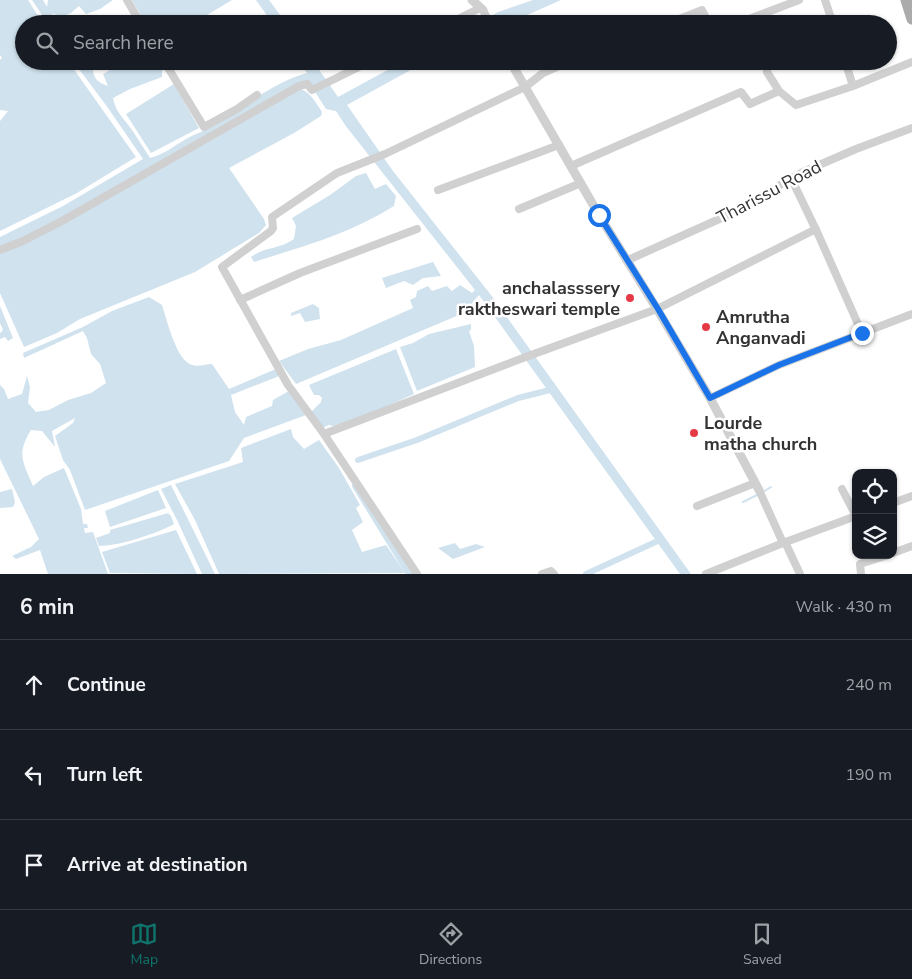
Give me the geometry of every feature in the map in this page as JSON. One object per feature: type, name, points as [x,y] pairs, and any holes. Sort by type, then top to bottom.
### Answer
[{"type":"main road","points":[[906,0],[912,19]]},
{"type":"street","points":[[127,0],[136,15]]},
{"type":"street","points":[[760,15],[799,0]]},
{"type":"street","points":[[826,0],[830,15]]},
{"type":"street","points":[[462,15],[478,4],[485,15]]},
{"type":"street","points":[[690,15],[702,10],[704,15]]},
{"type":"street","points":[[897,68],[912,62]]},
{"type":"street","points":[[169,70],[204,127],[237,109],[257,95]]},
{"type":"street","points":[[0,250],[23,241],[62,221],[300,86],[307,84],[312,90],[353,70]]},
{"type":"street","points":[[515,70],[710,398],[759,489],[800,574]]},
{"type":"street","points":[[417,574],[324,434],[288,385],[222,267],[271,231],[273,228],[272,217],[337,173],[385,154],[525,87],[550,70]]},
{"type":"street","points":[[848,70],[853,86]]},
{"type":"street","points":[[767,72],[779,91],[796,105],[853,86],[892,70]]},
{"type":"street","points":[[571,166],[741,92],[750,104],[779,91]]},
{"type":"street","name":"Tharissu Road","points":[[628,260],[726,216],[791,178],[856,149],[912,128]]},
{"type":"street","points":[[438,190],[559,145]]},
{"type":"street","points":[[791,178],[862,333]]},
{"type":"street","points":[[519,209],[581,183]]},
{"type":"street","points":[[240,300],[300,273],[417,229]]},
{"type":"street","points":[[324,434],[535,353],[658,309],[816,230]]},
{"type":"street","points":[[710,398],[779,365],[912,314]]},
{"type":"street","points":[[698,506],[759,489]]},
{"type":"street","points":[[842,489],[855,514]]},
{"type":"street","points":[[897,502],[912,496]]},
{"type":"street","points":[[706,574],[784,542],[852,517]]},
{"type":"street","points":[[897,552],[912,546]]},
{"type":"street","points":[[861,574],[860,564],[876,559]]},
{"type":"street","points":[[542,574],[551,570],[554,574]]},
{"type":"water","points":[[0,0],[28,0],[37,15],[15,15],[15,70],[74,70],[136,157],[77,193],[0,231],[0,121],[8,111],[0,110],[0,60],[2,58],[0,55]]},
{"type":"water","points":[[32,0],[43,0],[47,7],[48,0],[113,0],[100,9],[86,14],[79,6],[66,15],[52,13],[53,15],[42,15]]},
{"type":"water","points":[[132,0],[232,0],[207,15],[141,15]]},
{"type":"water","points":[[256,0],[269,0],[280,15],[267,15]]},
{"type":"water","points":[[533,0],[561,0],[527,15],[493,15]]},
{"type":"water","points":[[80,70],[93,70],[100,83],[108,86],[103,74],[110,70],[162,70],[162,77],[130,89],[113,98],[118,111],[150,158],[209,128],[268,90],[294,77],[307,73],[305,70],[319,70],[338,97],[388,70],[411,70],[347,105],[393,171],[491,295],[691,574],[680,574],[479,295],[472,303],[473,309],[296,384],[279,361],[308,349],[341,340],[413,308],[410,300],[416,297],[417,291],[428,286],[432,291],[447,286],[452,291],[460,285],[472,293],[475,290],[336,111],[326,109],[308,81],[85,206],[0,249],[0,237],[63,206],[143,159]]},
{"type":"water","points":[[174,84],[199,128],[151,153],[126,114]]},
{"type":"water","points":[[301,89],[313,99],[322,112],[321,116],[294,133],[229,168],[264,219],[266,225],[259,233],[195,272],[80,319],[57,333],[24,347],[0,293],[0,253],[165,163],[212,140],[249,117]]},
{"type":"water","points":[[366,173],[375,189],[386,184],[396,196],[394,206],[344,232],[254,262],[251,257],[256,254],[283,245],[294,239],[296,226],[292,218],[330,195],[356,176]]},
{"type":"water","points":[[433,262],[441,276],[423,278],[413,285],[404,281],[386,288],[382,278]]},
{"type":"water","points":[[149,297],[162,305],[173,339],[186,362],[194,366],[212,364],[229,389],[276,369],[279,376],[231,395],[235,412],[244,425],[246,417],[272,406],[273,400],[289,391],[306,415],[244,438],[229,461],[85,510],[70,470],[63,460],[55,436],[73,423],[75,418],[52,431],[55,447],[42,431],[31,430],[26,438],[22,452],[24,464],[33,486],[44,477],[64,468],[81,509],[83,524],[87,524],[88,528],[84,528],[85,533],[93,532],[108,574],[48,574],[40,550],[16,559],[12,556],[31,547],[39,539],[0,459],[0,385],[8,399],[22,394],[27,376],[30,387],[28,403],[36,412],[49,410],[68,400],[91,393],[106,383],[100,364],[91,354],[83,331],[24,358],[23,353],[83,327],[112,311]]},
{"type":"water","points":[[313,304],[319,308],[320,319],[305,322],[300,313],[291,316],[291,313]]},
{"type":"water","points":[[0,306],[13,338],[8,341],[5,337],[0,339],[0,333],[3,330],[0,323]]},
{"type":"water","points":[[471,324],[471,330],[469,331],[474,346],[475,367],[417,391],[400,347],[413,343],[429,334]]},
{"type":"water","points":[[396,349],[414,394],[336,427],[329,425],[322,428],[311,412],[321,402],[322,398],[319,395],[314,395],[309,385]]},
{"type":"water","points":[[291,429],[293,437],[304,449],[319,440],[339,468],[360,505],[356,508],[363,522],[352,530],[362,552],[386,545],[405,573],[219,574],[195,520],[175,484],[243,462],[241,448]]},
{"type":"water","points":[[171,485],[215,574],[202,574],[161,489]]},
{"type":"water","points":[[12,489],[15,502],[13,507],[0,508],[0,492]]},
{"type":"water","points":[[158,490],[166,508],[110,527],[105,511]]},
{"type":"water","points":[[168,513],[174,524],[166,528],[127,542],[99,546],[96,538],[110,533],[110,530]]},
{"type":"water","points":[[176,530],[197,574],[110,573],[102,552]]},
{"type":"water","points":[[455,543],[460,549],[476,544],[485,547],[453,559],[438,548]]},
{"type":"waterway","points":[[358,460],[417,440],[518,398],[550,390],[552,385]]},
{"type":"waterway","points":[[355,486],[409,574]]},
{"type":"waterway","points":[[763,492],[771,487]]},
{"type":"waterway","points":[[743,502],[759,494]]},
{"type":"waterway","points":[[586,574],[662,539]]},
{"type":"place","name":"anchalasssery raktheswari temple","points":[[630,298]]},
{"type":"place","name":"Amrutha Anganvadi","points":[[706,327]]},
{"type":"place","name":"Lourde matha church","points":[[694,433]]},
{"type":"route","points":[[599,215],[658,309],[710,398],[779,365],[862,333]]}]
